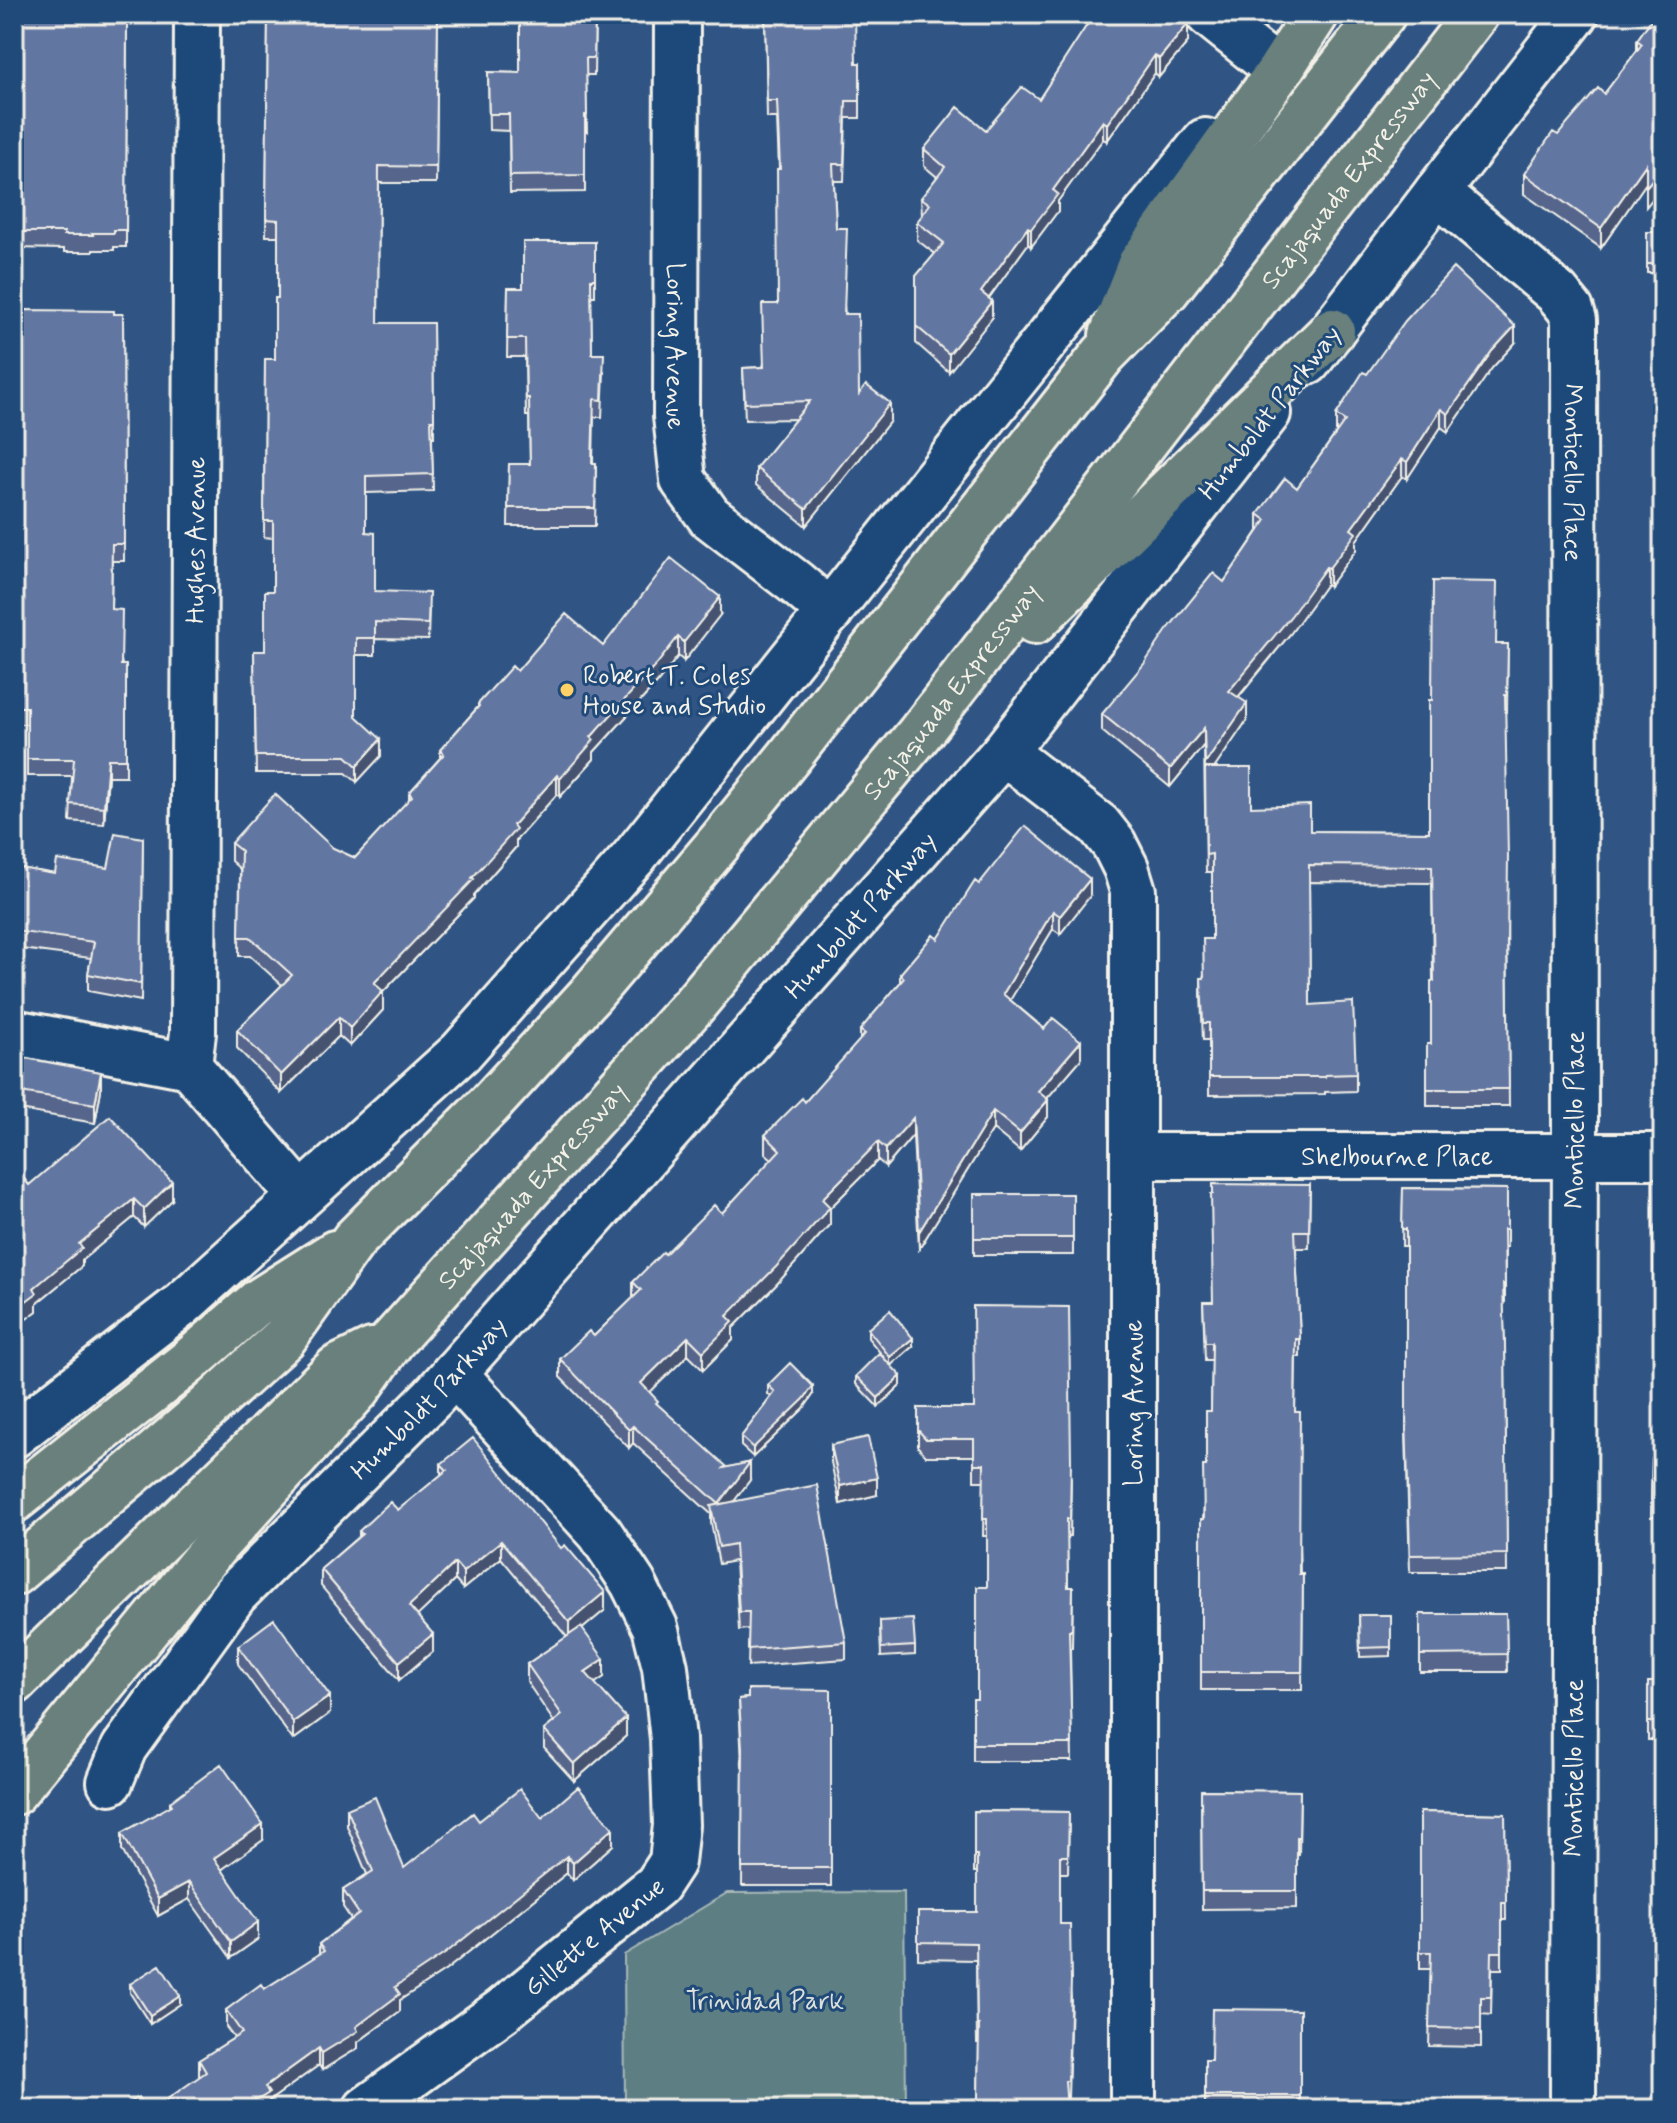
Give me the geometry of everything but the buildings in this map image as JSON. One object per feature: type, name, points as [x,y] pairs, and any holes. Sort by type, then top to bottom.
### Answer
[{"type":"highway","points":[[1103,355],[1140,264],[1280,70],[1316,14]]},
{"type":"highway","points":[[14,1573],[194,1420],[284,1338],[354,1240],[421,1175],[590,995],[720,842],[1103,355],[1167,290],[1383,14]]},
{"type":"highway","name":"Scajaquada Expressway","points":[[14,1792],[216,1545],[358,1389],[392,1341],[693,1006],[919,734],[1476,14]]},
{"type":"highway","points":[[919,734],[1332,331]]},
{"type":"highway","points":[[14,1500],[177,1371],[259,1301],[354,1240]]},
{"type":"highway","points":[[14,1682],[337,1368],[392,1341]]},
{"type":"street","name":"Hughes Avenue","points":[[189,1066],[193,1033],[197,14]]},
{"type":"street","name":"Loring Avenue","points":[[677,14],[676,416],[683,480],[709,516],[830,612]]},
{"type":"street","points":[[1208,14],[1268,62]]},
{"type":"street","points":[[14,1435],[180,1306],[461,1052],[633,858],[1307,14]]},
{"type":"street","name":"Humboldt Parkway","points":[[110,1782],[124,1748],[235,1594],[454,1373],[1004,752],[1576,14]]},
{"type":"street","name":"Monticello Place","points":[[1437,192],[1557,293],[1571,310],[1574,320],[1573,2109]]},
{"type":"street","name":"Loring Avenue","points":[[1004,752],[1099,825],[1114,844],[1133,891],[1133,2109]]},
{"type":"street","points":[[14,1032],[189,1066],[301,1196]]},
{"type":"street","name":"Shelbourne Place","points":[[1133,1156],[1663,1156]]},
{"type":"street","name":"Gillette Avenue","points":[[366,2109],[503,2010],[657,1885],[672,1862],[676,1825],[673,1739],[665,1667],[655,1627],[639,1594],[600,1533],[454,1373]]},
{"type":"green space","name":"Trinidad Park","points":[[904,1892],[906,2109],[625,2109],[624,1955],[727,1893]]},
{"type":"place","name":"Robert T. Coles House and Studio","points":[[567,690]]}]
